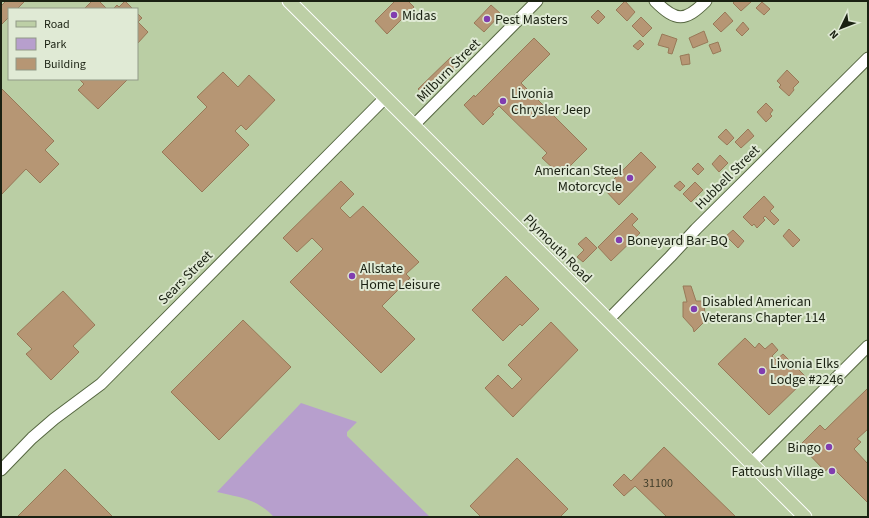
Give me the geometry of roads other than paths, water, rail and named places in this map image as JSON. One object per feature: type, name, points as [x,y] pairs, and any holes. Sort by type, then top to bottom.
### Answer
[{"type":"main road","name":"Plymouth Road","points":[[289,1],[805,517]]},
{"type":"street","name":"Milburn Street","points":[[413,126],[537,1]]},
{"type":"street","points":[[655,1],[666,12],[673,16],[692,14],[706,1]]},
{"type":"street","name":"Hubbell Street","points":[[608,320],[696,229],[868,58]]},
{"type":"street","name":"Sears Street","points":[[1,470],[32,438],[54,419],[101,384],[385,98]]},
{"type":"street","points":[[751,463],[868,346]]},
{"type":"place","name":"Midas","points":[[394,15]]},
{"type":"place","name":"Pest Masters","points":[[487,19]]},
{"type":"place","name":"Livonia Chrysler Jeep","points":[[503,101]]},
{"type":"place","name":"American Steel Motorcycle","points":[[630,178]]},
{"type":"place","name":"Boneyard Bar-BQ","points":[[619,240]]},
{"type":"place","name":"Allstate Home Leisure","points":[[352,276]]},
{"type":"place","name":"Disabled American Veterans Chapter 114","points":[[694,309]]},
{"type":"place","name":"Livonia Elks Lodge #2246","points":[[762,371]]},
{"type":"place","name":"Bingo","points":[[829,447]]},
{"type":"place","name":"Fattoush Village","points":[[832,471]]}]
